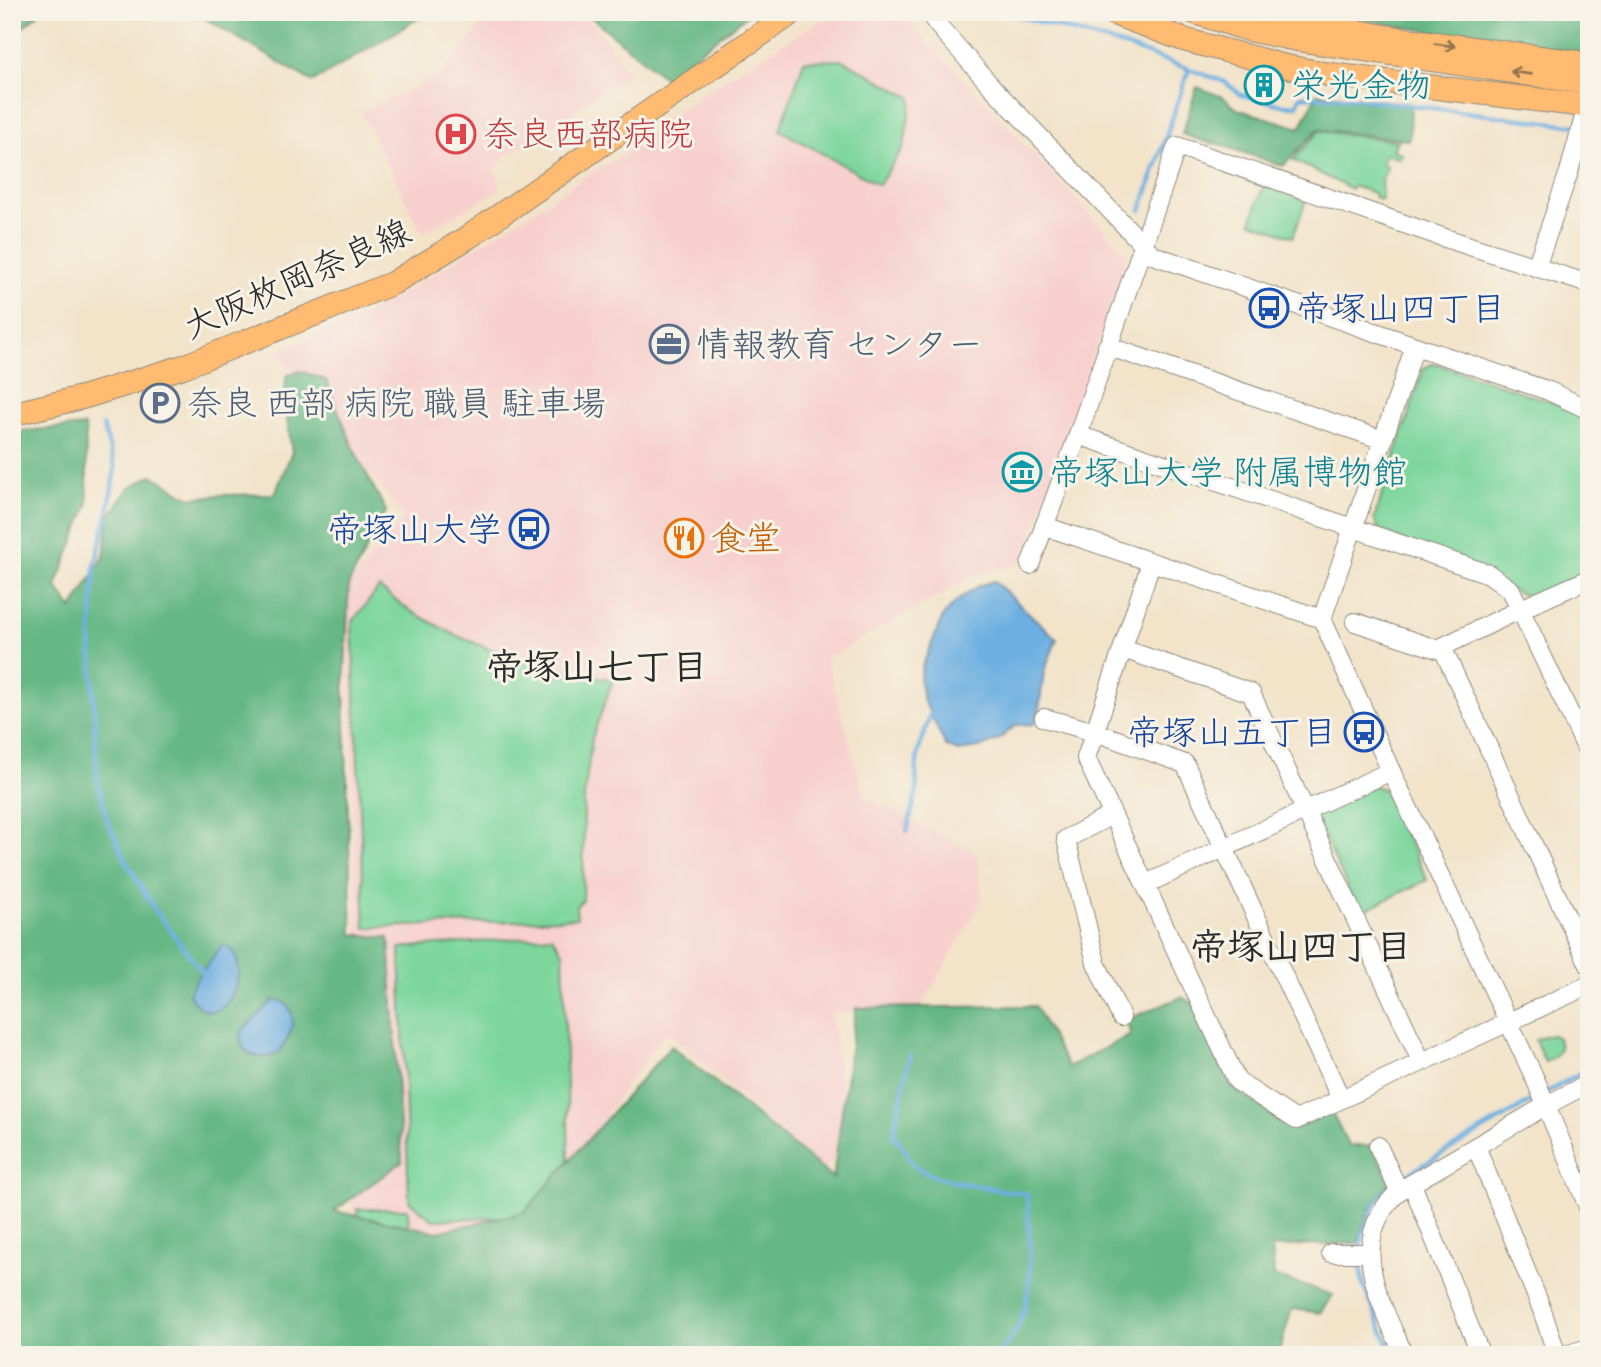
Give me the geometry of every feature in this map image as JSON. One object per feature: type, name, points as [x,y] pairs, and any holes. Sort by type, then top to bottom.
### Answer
[{"type":"main road","name":"大阪枚岡奈良線","points":[[12,414],[83,397],[183,367],[393,283],[467,238],[793,12]]},
{"type":"main road","points":[[1110,12],[1185,40],[1284,66],[1352,77],[1588,98]]},
{"type":"main road","points":[[1194,12],[1250,30],[1296,26],[1589,64]]},
{"type":"main road","points":[[1262,12],[1296,26],[1588,98]]},
{"type":"street","points":[[929,12],[992,88],[1153,256],[1549,391],[1589,410]]},
{"type":"street","points":[[1284,66],[1296,26]]},
{"type":"street","points":[[1536,267],[1569,172],[1588,98]]},
{"type":"street","points":[[1030,565],[1177,146],[1451,240],[1589,284]]},
{"type":"street","points":[[1107,346],[1383,440]]},
{"type":"street","points":[[1415,346],[1322,620],[1547,1105],[1587,1199]]},
{"type":"street","points":[[1077,435],[1489,573],[1511,590],[1589,754]]},
{"type":"street","points":[[1044,526],[1322,620]]},
{"type":"street","points":[[1151,563],[1086,758],[1237,1081],[1296,1120],[1589,985]]},
{"type":"street","points":[[1355,622],[1437,649],[1589,579]]},
{"type":"street","points":[[1442,647],[1589,965]]},
{"type":"street","points":[[1124,649],[1251,693],[1421,1061]]},
{"type":"street","points":[[1044,718],[1095,732],[1185,764],[1341,1099]]},
{"type":"street","points":[[1146,884],[1391,771]]},
{"type":"street","points":[[1112,815],[1066,839],[1096,963],[1121,1017]]},
{"type":"street","points":[[1404,1355],[1373,1279],[1371,1234],[1382,1211],[1406,1188],[1589,1083]]},
{"type":"street","points":[[1378,1146],[1406,1188],[1481,1355]]},
{"type":"street","points":[[1476,1146],[1542,1310],[1556,1355]]},
{"type":"street","points":[[1331,1253],[1370,1253]]},
{"type":"street","points":[[1565,1355],[1589,1348]]},
{"type":"shaded area","name":"奈良西部病院","points":[[492,12],[572,12],[592,22],[630,73],[507,156],[495,169],[501,189],[422,233],[361,112],[442,75]]},
{"type":"shaded area","points":[[835,12],[900,12],[1128,255],[1023,561],[973,576],[826,659],[865,797],[978,854],[982,900],[920,1010],[832,1013],[847,1143],[825,1170],[666,1031],[522,1232],[351,1260],[357,929],[346,588],[404,518],[277,351],[350,322],[424,280],[588,174],[622,156],[718,83]]},
{"type":"green space","points":[[12,12],[40,12],[19,31],[12,44]]},
{"type":"green space","points":[[194,12],[429,12],[313,82]]},
{"type":"green space","points":[[585,12],[751,12],[665,78]]},
{"type":"green space","points":[[1362,12],[1582,12],[1589,14],[1589,54],[1363,20]]},
{"type":"green space","points":[[843,60],[912,98],[904,146],[879,185],[780,130],[804,61]]},
{"type":"green space","points":[[1197,87],[1223,97],[1237,109],[1300,128],[1318,93],[1411,104],[1410,134],[1408,140],[1318,129],[1283,166],[1182,134]]},
{"type":"green space","points":[[1319,131],[1397,141],[1393,150],[1402,154],[1400,159],[1386,154],[1382,163],[1387,167],[1381,182],[1382,200],[1375,198],[1374,193],[1353,186],[1351,189],[1293,160]]},
{"type":"green space","points":[[1264,185],[1306,200],[1293,237],[1251,222]]},
{"type":"green space","points":[[1434,363],[1557,404],[1589,423],[1589,571],[1533,597],[1379,530],[1374,519],[1424,368]]},
{"type":"green space","points":[[300,371],[326,380],[355,452],[386,511],[349,583],[344,689],[352,934],[389,938],[402,1162],[334,1211],[438,1232],[524,1212],[671,1046],[833,1178],[856,1008],[1035,1006],[1068,1067],[1131,1035],[1126,1020],[1181,997],[1192,1002],[1231,1086],[1294,1130],[1331,1112],[1349,1146],[1372,1146],[1391,1182],[1370,1210],[1358,1243],[1272,1247],[1274,1276],[1333,1295],[1320,1313],[1292,1309],[1278,1355],[12,1355],[12,459],[20,457],[22,431],[85,426],[88,505],[56,586],[72,609],[104,557],[109,517],[128,489],[152,475],[190,498],[275,494],[292,452],[285,405],[286,376]]},
{"type":"green space","points":[[379,588],[412,612],[457,636],[523,662],[613,680],[592,738],[584,797],[583,900],[576,906],[577,918],[365,928],[352,622]]},
{"type":"green space","points":[[1374,786],[1385,790],[1427,880],[1359,913],[1317,821],[1320,810]]},
{"type":"green space","points":[[552,936],[563,952],[569,1161],[529,1216],[433,1220],[409,1201],[400,948]]},
{"type":"green space","points":[[1552,1035],[1558,1038],[1560,1049],[1545,1062],[1535,1040]]},
{"type":"green space","points":[[357,1209],[408,1209],[409,1238],[358,1255]]},
{"type":"water","points":[[994,581],[1057,639],[1044,671],[1039,710],[1034,724],[1016,725],[998,740],[979,748],[958,751],[946,746],[923,699],[920,681],[922,667],[943,616],[966,594]]},
{"type":"water","points":[[222,945],[232,950],[237,959],[236,985],[224,1006],[214,1011],[203,1009],[194,1002],[189,993]]},
{"type":"water","points":[[273,1000],[282,1001],[290,1010],[293,1020],[291,1030],[278,1053],[268,1057],[255,1056],[243,1047],[241,1032]]},
{"type":"waterway","points":[[1004,12],[1128,47],[1225,82],[1241,95],[1283,105],[1296,106],[1301,96],[1351,98],[1578,126]]},
{"type":"waterway","points":[[1141,210],[1189,69]]},
{"type":"waterway","points":[[103,426],[115,467],[109,508],[95,566],[91,636],[97,778],[107,820],[126,861],[155,910],[202,972]]},
{"type":"waterway","points":[[907,831],[917,790],[918,753],[930,715]]},
{"type":"waterway","points":[[910,1055],[893,1136],[912,1163],[937,1177],[1027,1194],[1029,1283],[1022,1317],[999,1355]]},
{"type":"waterway","points":[[1546,1093],[1589,1068]]},
{"type":"waterway","points":[[1398,1180],[1538,1097]]},
{"type":"waterway","points":[[1360,1248],[1370,1214],[1391,1186]]},
{"type":"waterway","points":[[1359,1257],[1363,1284],[1393,1355]]},
{"type":"place","name":"栄光金物","points":[[1264,85]]},
{"type":"place","name":"奈良西部病院","points":[[456,134]]},
{"type":"place","name":"帝塚山四丁目","points":[[1269,308]]},
{"type":"place","name":"情報教育 センター","points":[[669,344]]},
{"type":"place","name":"奈良 西部 病院 職員 駐車場","points":[[160,403]]},
{"type":"place","name":"帝塚山大学 附属博物館","points":[[1022,472]]},
{"type":"place","name":"帝塚山大学","points":[[529,529]]},
{"type":"place","name":"食堂","points":[[684,538]]},
{"type":"place","name":"帝塚山五丁目","points":[[1364,732]]},
{"type":"district","name":"帝塚山七丁目","points":[[597,666]]},
{"type":"district","name":"帝塚山四丁目","points":[[1301,946]]}]
